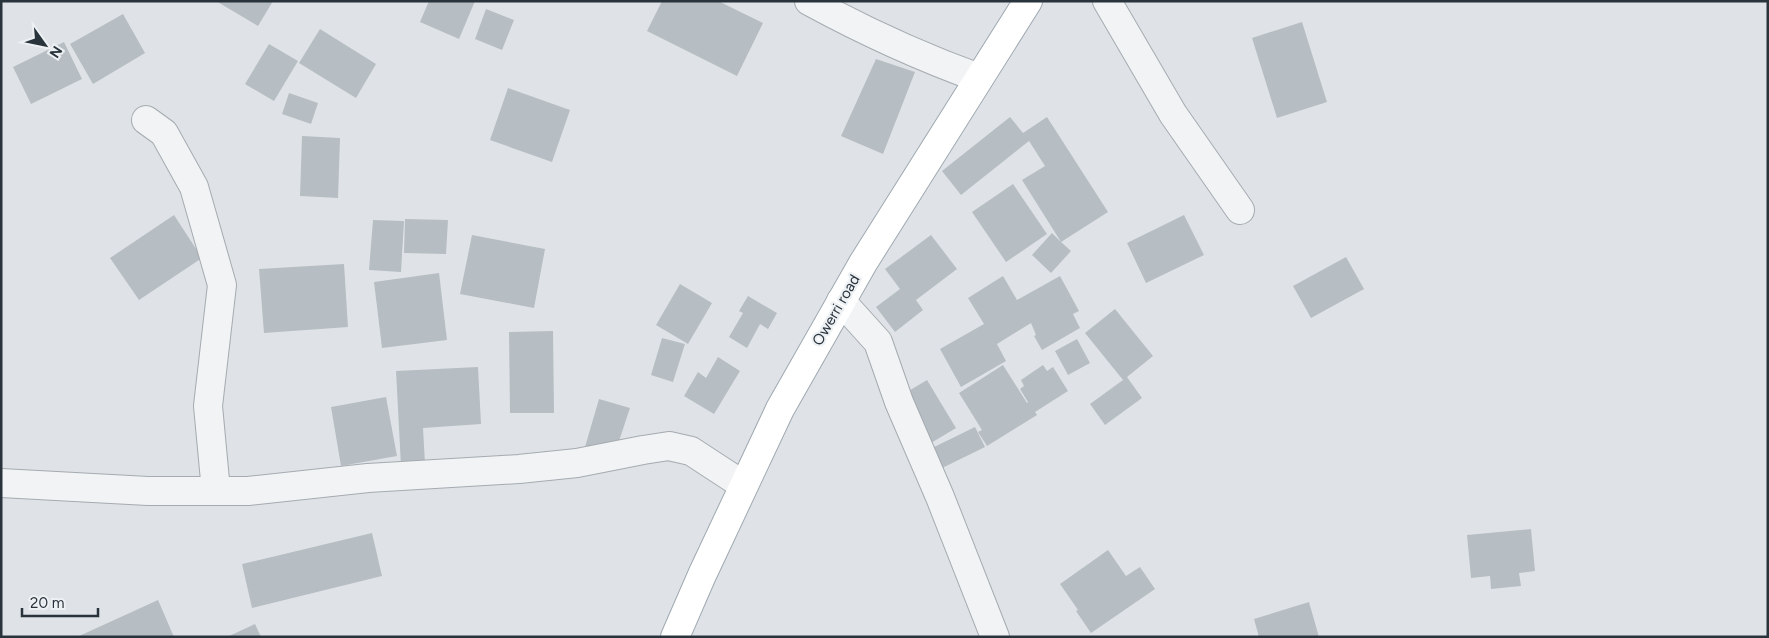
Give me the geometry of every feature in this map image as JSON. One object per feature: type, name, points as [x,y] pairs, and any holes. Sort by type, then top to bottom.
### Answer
[{"type":"main road","name":"Owerri road","points":[[676,637],[743,485],[780,409],[862,263],[1028,1]]},
{"type":"street","points":[[809,1],[886,41],[980,78]]},
{"type":"street","points":[[1107,1],[1173,114],[1240,210]]},
{"type":"street","points":[[146,120],[164,133],[194,187],[222,285],[208,406],[216,491]]},
{"type":"street","points":[[841,301],[878,342],[899,402],[940,497],[995,637]]},
{"type":"street","points":[[1,483],[148,491],[248,491],[396,476],[519,469],[577,463],[669,446],[691,450],[743,485]]},
{"type":"building","points":[[216,1],[273,1],[258,26]]},
{"type":"building","points":[[429,1],[475,1],[459,39],[420,22]]},
{"type":"building","points":[[662,1],[718,1],[763,23],[737,76],[647,31]]},
{"type":"building","points":[[486,9],[514,20],[502,50],[475,39]]},
{"type":"building","points":[[123,14],[145,53],[93,84],[70,44]]},
{"type":"building","points":[[1302,22],[1327,102],[1277,118],[1252,38]]},
{"type":"building","points":[[320,29],[376,64],[356,98],[299,63]]},
{"type":"building","points":[[64,42],[82,79],[31,104],[13,67]]},
{"type":"building","points":[[269,44],[298,61],[274,101],[245,84]]},
{"type":"building","points":[[876,59],[915,72],[883,154],[841,136]]},
{"type":"building","points":[[508,88],[570,110],[552,162],[490,140]]},
{"type":"building","points":[[289,93],[318,103],[311,124],[282,114]]},
{"type":"building","points":[[1010,117],[1023,133],[1047,117],[1108,212],[1061,242],[1022,180],[1045,166],[1029,141],[961,195],[942,171]]},
{"type":"building","points":[[302,136],[340,138],[338,198],[300,196]]},
{"type":"building","points":[[1013,184],[1047,234],[1006,262],[972,212]]},
{"type":"building","points":[[174,215],[202,258],[139,300],[110,258]]},
{"type":"building","points":[[1184,215],[1204,255],[1146,283],[1127,243]]},
{"type":"building","points":[[405,219],[448,220],[446,254],[404,253]]},
{"type":"building","points":[[373,220],[404,221],[401,272],[369,270]]},
{"type":"building","points":[[1052,233],[1071,251],[1051,273],[1032,255]]},
{"type":"building","points":[[472,235],[545,249],[534,308],[460,294]]},
{"type":"building","points":[[931,235],[957,269],[916,300],[923,310],[895,332],[876,307],[900,289],[885,269]]},
{"type":"building","points":[[1346,257],[1364,289],[1311,318],[1293,286]]},
{"type":"building","points":[[344,264],[348,327],[264,333],[259,269]]},
{"type":"building","points":[[439,273],[447,340],[382,348],[374,282]]},
{"type":"building","points":[[1003,276],[1017,300],[1060,276],[1079,311],[1073,314],[1080,328],[1042,350],[1034,336],[1036,335],[1031,323],[997,344],[1006,361],[961,387],[940,349],[984,324],[968,298]]},
{"type":"building","points":[[680,284],[712,303],[688,344],[656,325]]},
{"type":"building","points":[[748,296],[777,313],[768,329],[760,324],[747,348],[729,337],[743,313],[739,311]]},
{"type":"building","points":[[1115,309],[1153,356],[1127,377],[1142,398],[1105,425],[1090,404],[1123,380],[1085,333]]},
{"type":"building","points":[[553,331],[554,413],[510,413],[509,332]]},
{"type":"building","points":[[662,338],[685,344],[673,382],[651,375]]},
{"type":"building","points":[[1077,339],[1090,363],[1068,375],[1055,351]]},
{"type":"building","points":[[718,357],[740,371],[714,414],[684,396],[698,372],[706,378]]},
{"type":"building","points":[[1003,365],[1027,403],[1020,389],[1024,386],[1021,380],[1043,365],[1047,371],[1053,367],[1068,391],[1035,412],[1037,415],[987,446],[978,432],[982,430],[959,393]]},
{"type":"building","points":[[478,367],[481,424],[423,428],[425,464],[401,466],[396,371]]},
{"type":"building","points":[[927,380],[956,428],[931,443],[902,395]]},
{"type":"building","points":[[386,397],[397,456],[341,466],[331,407]]},
{"type":"building","points":[[599,399],[630,408],[616,450],[585,447]]},
{"type":"building","points":[[975,427],[985,447],[938,470],[928,450]]},
{"type":"building","points":[[1531,529],[1535,571],[1519,573],[1521,586],[1491,589],[1490,576],[1471,578],[1467,535]]},
{"type":"building","points":[[372,533],[382,576],[252,608],[242,564]]},
{"type":"building","points":[[1108,550],[1126,576],[1140,567],[1155,589],[1091,633],[1060,584]]},
{"type":"building","points":[[158,600],[174,637],[77,637]]},
{"type":"building","points":[[1309,602],[1319,637],[1259,637],[1254,619]]},
{"type":"building","points":[[255,624],[261,637],[227,637]]}]
